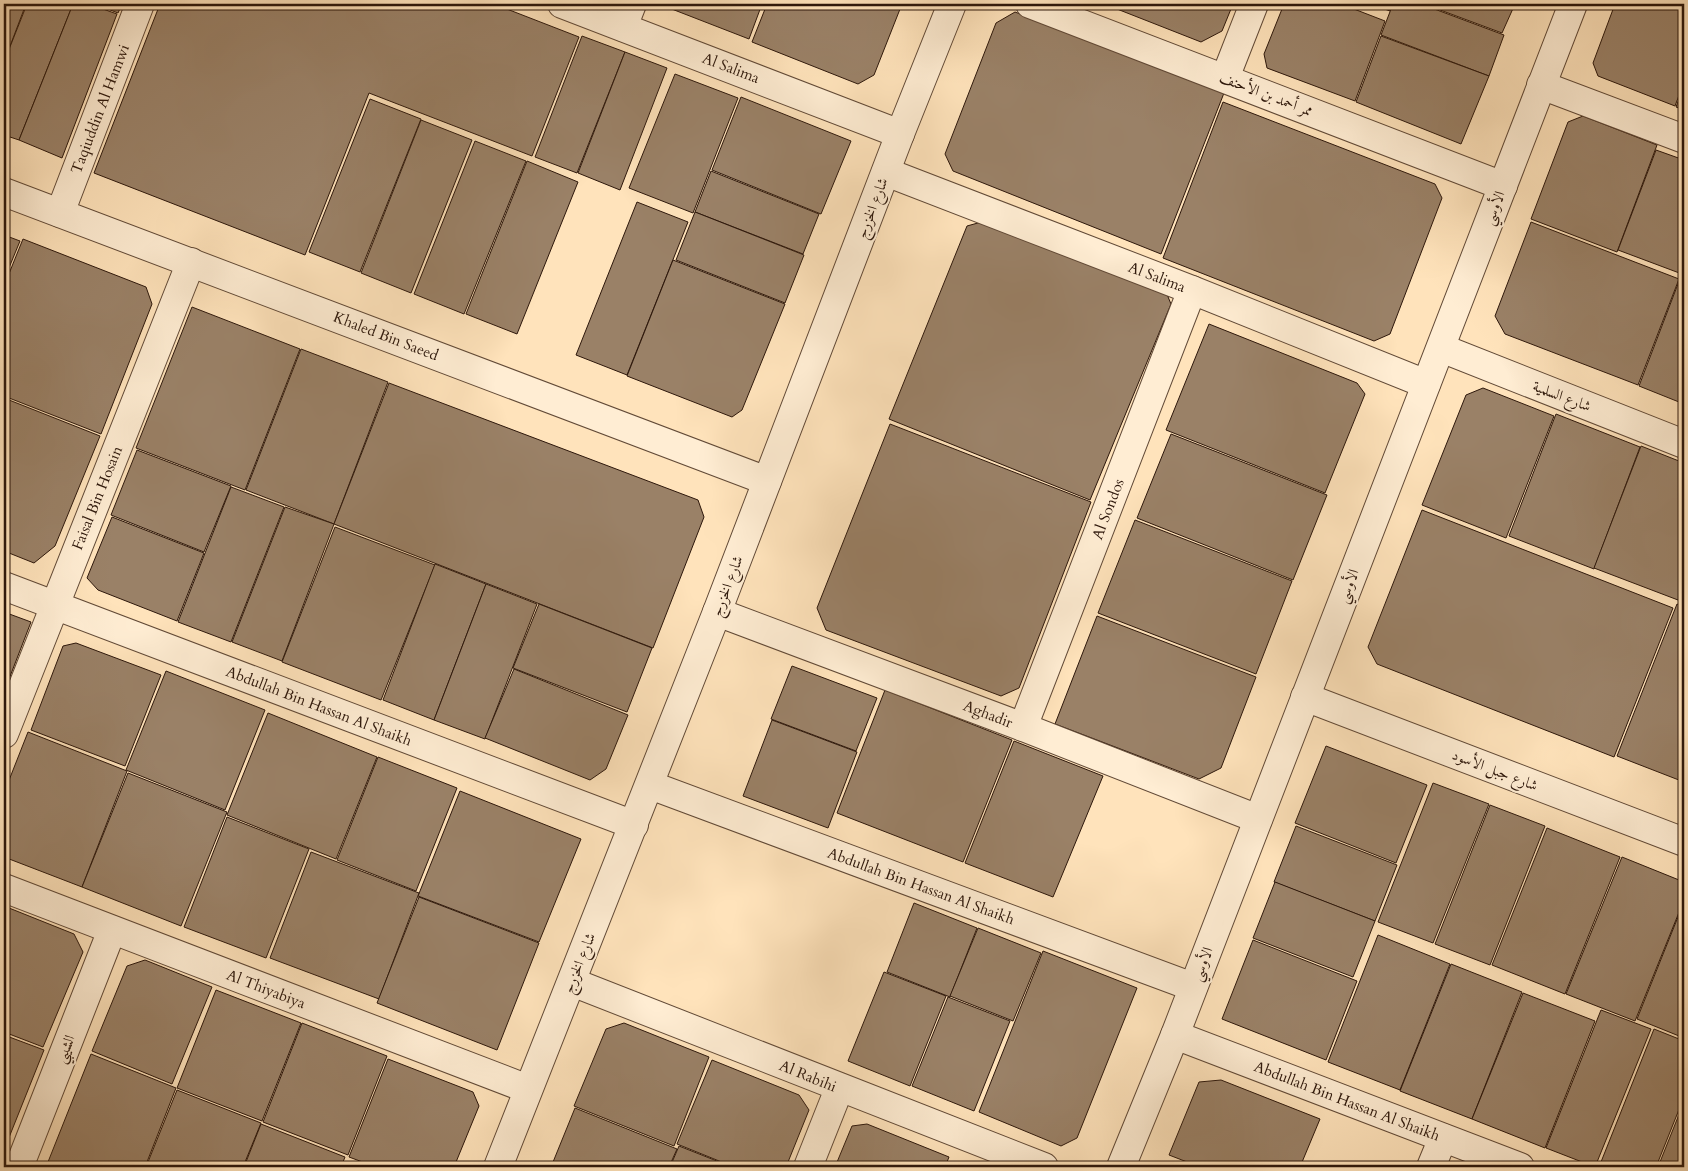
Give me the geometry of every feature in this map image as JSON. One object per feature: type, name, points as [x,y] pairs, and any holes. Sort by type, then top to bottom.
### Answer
[{"type":"street","name":"Taqiuddin Al Hamwi","points":[[60,213],[140,4]]},
{"type":"street","name":"Al Salima","points":[[562,4],[628,15],[900,134]]},
{"type":"street","name":"شارع الخزرج","points":[[498,1167],[650,785],[900,134],[952,4]]},
{"type":"street","name":"ممر أحمد بن الأحنف","points":[[1030,4],[1503,186]]},
{"type":"street","points":[[1225,78],[1254,4]]},
{"type":"street","name":"الأوسي","points":[[1121,1167],[1175,1035],[1573,4]]},
{"type":"street","points":[[1542,85],[1684,140]]},
{"type":"street","name":"Al Salima","points":[[886,172],[1192,290],[1426,384]]},
{"type":"street","name":"Khaled Bin Saeed","points":[[4,192],[767,481]]},
{"type":"street","name":"Faisal Bin Hosain","points":[[4,734],[190,262]]},
{"type":"street","name":"Al Sondos","points":[[1023,727],[1192,290]]},
{"type":"street","name":"شارع السلمية","points":[[1441,348],[1684,444]]},
{"type":"street","name":"Abdullah Bin Hassan Al Shaikh","points":[[4,586],[634,825]]},
{"type":"street","name":"Aghadir","points":[[717,612],[1023,727],[1258,819]]},
{"type":"street","name":"شارع جبل الأسود","points":[[1305,697],[1684,842]]},
{"type":"street","name":"Abdullah Bin Hassan Al Shaikh","points":[[650,785],[1193,987]]},
{"type":"street","name":"Al Thiyabiya","points":[[4,888],[528,1089]]},
{"type":"street","name":"الشيبي","points":[[19,1167],[112,930]]},
{"type":"street","name":"Al Rabihi","points":[[572,982],[839,1089],[1044,1167]]},
{"type":"street","name":"Abdullah Bin Hassan Al Shaikh","points":[[1175,1035],[1520,1167]]},
{"type":"street","points":[[808,1167],[839,1089]]},
{"type":"street","points":[[1431,1167],[1443,1138]]},
{"type":"building","points":[[4,4],[26,4],[4,62]]},
{"type":"building","points":[[27,4],[73,4],[19,140],[4,135],[4,62]]},
{"type":"building","points":[[73,4],[89,4],[117,14],[62,158],[19,140]]},
{"type":"building","points":[[95,4],[122,4],[118,13]]},
{"type":"building","points":[[160,4],[494,4],[579,37],[532,156],[369,93],[305,255],[94,173]]},
{"type":"building","points":[[662,4],[762,4],[749,39]]},
{"type":"building","points":[[767,4],[902,4],[874,75],[858,84],[752,42]]},
{"type":"building","points":[[1119,4],[1233,4],[1222,31],[1201,42],[1117,9]]},
{"type":"building","points":[[1284,4],[1341,4],[1385,21],[1355,101],[1267,68],[1264,54]]},
{"type":"building","points":[[1371,4],[1393,4],[1390,11]]},
{"type":"building","points":[[1393,4],[1421,4],[1504,35],[1489,76],[1381,35]]},
{"type":"building","points":[[1424,4],[1515,4],[1502,33]]},
{"type":"building","points":[[1615,4],[1684,4],[1684,82],[1675,106],[1598,76],[1593,63]]},
{"type":"building","points":[[1015,12],[1224,93],[1161,254],[953,171],[945,154],[996,23]]},
{"type":"building","points":[[582,36],[625,52],[577,173],[535,157]]},
{"type":"building","points":[[1381,36],[1489,76],[1461,144],[1356,102]]},
{"type":"building","points":[[625,52],[667,68],[620,190],[578,173]]},
{"type":"building","points":[[675,74],[738,98],[693,213],[629,188]]},
{"type":"building","points":[[1684,85],[1684,110],[1676,107]]},
{"type":"building","points":[[741,97],[851,141],[821,214],[712,170]]},
{"type":"building","points":[[370,99],[421,119],[360,272],[309,252]]},
{"type":"building","points":[[1223,102],[1435,184],[1442,198],[1390,334],[1374,341],[1163,258]]},
{"type":"building","points":[[1583,116],[1657,145],[1617,252],[1531,219],[1568,122]]},
{"type":"building","points":[[421,120],[472,140],[411,293],[361,273]]},
{"type":"building","points":[[475,141],[526,161],[464,314],[414,294]]},
{"type":"building","points":[[1656,150],[1684,160],[1682,274],[1618,250]]},
{"type":"building","points":[[527,161],[578,182],[517,334],[466,314]]},
{"type":"building","points":[[711,171],[819,214],[803,254],[695,212]]},
{"type":"building","points":[[637,202],[688,222],[627,375],[576,355]]},
{"type":"building","points":[[695,212],[804,255],[785,303],[676,260]]},
{"type":"building","points":[[985,221],[1166,292],[1171,304],[1090,500],[889,419],[967,226]]},
{"type":"building","points":[[1531,222],[1679,279],[1638,385],[1505,334],[1495,316]]},
{"type":"building","points":[[4,235],[20,241],[4,280]]},
{"type":"building","points":[[23,239],[146,287],[152,304],[101,434],[4,396],[4,286]]},
{"type":"building","points":[[673,260],[785,304],[742,410],[732,417],[627,376]]},
{"type":"building","points":[[1681,276],[1684,277],[1684,404],[1639,386]]},
{"type":"building","points":[[192,307],[300,349],[245,490],[136,448]]},
{"type":"building","points":[[1209,324],[1357,383],[1365,394],[1325,493],[1166,430]]},
{"type":"building","points":[[301,349],[388,382],[334,524],[246,490]]},
{"type":"building","points":[[389,383],[698,500],[704,517],[653,648],[334,524]]},
{"type":"building","points":[[1483,388],[1554,416],[1506,538],[1422,505],[1466,395]]},
{"type":"building","points":[[4,398],[100,436],[55,546],[34,563],[4,551]]},
{"type":"building","points":[[1556,414],[1640,447],[1594,569],[1509,536]]},
{"type":"building","points":[[890,424],[1091,502],[1019,688],[1001,696],[826,630],[817,608]]},
{"type":"building","points":[[1171,434],[1327,495],[1293,580],[1137,518]]},
{"type":"building","points":[[1641,446],[1684,463],[1684,583],[1678,600],[1594,568]]},
{"type":"building","points":[[137,450],[231,486],[204,552],[111,515]]},
{"type":"building","points":[[231,487],[284,507],[231,642],[178,622]]},
{"type":"building","points":[[285,507],[334,524],[282,661],[232,642]]},
{"type":"building","points":[[1422,510],[1673,608],[1614,757],[1377,664],[1368,647]]},
{"type":"building","points":[[112,517],[204,553],[177,621],[98,590],[87,578]]},
{"type":"building","points":[[1135,520],[1292,581],[1256,674],[1098,613]]},
{"type":"building","points":[[335,527],[435,565],[381,700],[282,662]]},
{"type":"building","points":[[435,564],[486,584],[434,720],[383,700]]},
{"type":"building","points":[[486,584],[537,604],[485,739],[434,720]]},
{"type":"building","points":[[1684,587],[1684,603],[1679,601]]},
{"type":"building","points":[[539,604],[652,648],[627,712],[513,668]]},
{"type":"building","points":[[1677,604],[1684,607],[1684,782],[1617,756]]},
{"type":"building","points":[[4,612],[31,622],[4,692]]},
{"type":"building","points":[[1097,616],[1256,677],[1221,768],[1199,779],[1055,724]]},
{"type":"building","points":[[76,643],[161,675],[125,766],[31,730],[63,646]]},
{"type":"building","points":[[792,666],[877,698],[856,751],[771,719]]},
{"type":"building","points":[[514,669],[628,715],[606,769],[590,780],[485,738]]},
{"type":"building","points":[[166,671],[265,710],[225,810],[126,770]]},
{"type":"building","points":[[885,690],[1012,740],[963,862],[837,813]]},
{"type":"building","points":[[268,713],[377,757],[336,859],[227,815]]},
{"type":"building","points":[[772,720],[857,752],[828,828],[743,796]]},
{"type":"building","points":[[28,732],[127,771],[82,887],[4,857],[4,793]]},
{"type":"building","points":[[1014,741],[1103,776],[1053,897],[965,863]]},
{"type":"building","points":[[1326,746],[1427,785],[1396,863],[1295,823]]},
{"type":"building","points":[[378,757],[457,788],[416,891],[337,860]]},
{"type":"building","points":[[128,773],[227,812],[181,926],[82,887]]},
{"type":"building","points":[[1433,783],[1489,804],[1433,943],[1378,922]]},
{"type":"building","points":[[460,791],[581,839],[539,942],[418,896]]},
{"type":"building","points":[[1490,805],[1545,826],[1490,965],[1435,944]]},
{"type":"building","points":[[227,817],[309,849],[266,958],[184,927]]},
{"type":"building","points":[[1296,826],[1397,865],[1375,921],[1274,882]]},
{"type":"building","points":[[1547,828],[1620,857],[1565,994],[1492,965]]},
{"type":"building","points":[[311,852],[419,893],[379,999],[270,958]]},
{"type":"building","points":[[1622,857],[1684,882],[1684,900],[1635,1021],[1566,994]]},
{"type":"building","points":[[1275,882],[1375,921],[1353,977],[1253,938]]},
{"type":"building","points":[[419,897],[539,943],[497,1050],[377,1003]]},
{"type":"building","points":[[1684,902],[1684,1038],[1637,1019]]},
{"type":"building","points":[[914,903],[977,928],[950,997],[887,972]]},
{"type":"building","points":[[4,906],[74,934],[83,952],[43,1047],[4,1032]]},
{"type":"building","points":[[978,928],[1041,953],[1013,1021],[950,996]]},
{"type":"building","points":[[1378,935],[1450,964],[1400,1090],[1328,1062]]},
{"type":"building","points":[[1253,940],[1357,981],[1326,1060],[1222,1019]]},
{"type":"building","points":[[1043,951],[1137,988],[1077,1138],[1061,1146],[979,1112]]},
{"type":"building","points":[[145,960],[212,987],[172,1084],[92,1051],[127,966]]},
{"type":"building","points":[[1451,964],[1522,992],[1472,1119],[1400,1091]]},
{"type":"building","points":[[884,972],[946,996],[910,1086],[848,1061]]},
{"type":"building","points":[[216,990],[301,1023],[262,1121],[177,1088]]},
{"type":"building","points":[[1523,993],[1595,1021],[1545,1148],[1472,1119]]},
{"type":"building","points":[[948,997],[1010,1021],[974,1111],[912,1086]]},
{"type":"building","points":[[1601,1010],[1651,1029],[1595,1167],[1546,1148]]},
{"type":"building","points":[[302,1023],[387,1056],[348,1155],[263,1122]]},
{"type":"building","points":[[624,1023],[709,1057],[674,1146],[574,1106],[606,1029]]},
{"type":"building","points":[[1654,1029],[1684,1041],[1684,1097],[1656,1167],[1599,1167]]},
{"type":"building","points":[[4,1035],[44,1050],[8,1140],[4,1138]]},
{"type":"building","points":[[91,1054],[176,1088],[145,1167],[46,1167]]},
{"type":"building","points":[[388,1059],[473,1092],[479,1106],[454,1167],[376,1167],[349,1157]]},
{"type":"building","points":[[712,1060],[799,1095],[809,1110],[786,1167],[734,1167],[677,1144]]},
{"type":"building","points":[[1221,1080],[1320,1119],[1300,1167],[1200,1167],[1169,1155],[1199,1082]]},
{"type":"building","points":[[177,1090],[261,1123],[243,1167],[146,1167]]},
{"type":"building","points":[[1684,1102],[1684,1167],[1658,1167]]},
{"type":"building","points":[[575,1108],[677,1149],[669,1167],[551,1167]]},
{"type":"building","points":[[261,1124],[345,1157],[341,1167],[244,1167]]},
{"type":"building","points":[[867,1124],[949,1157],[945,1167],[835,1167],[852,1126]]},
{"type":"building","points":[[679,1146],[732,1167],[670,1167]]}]
